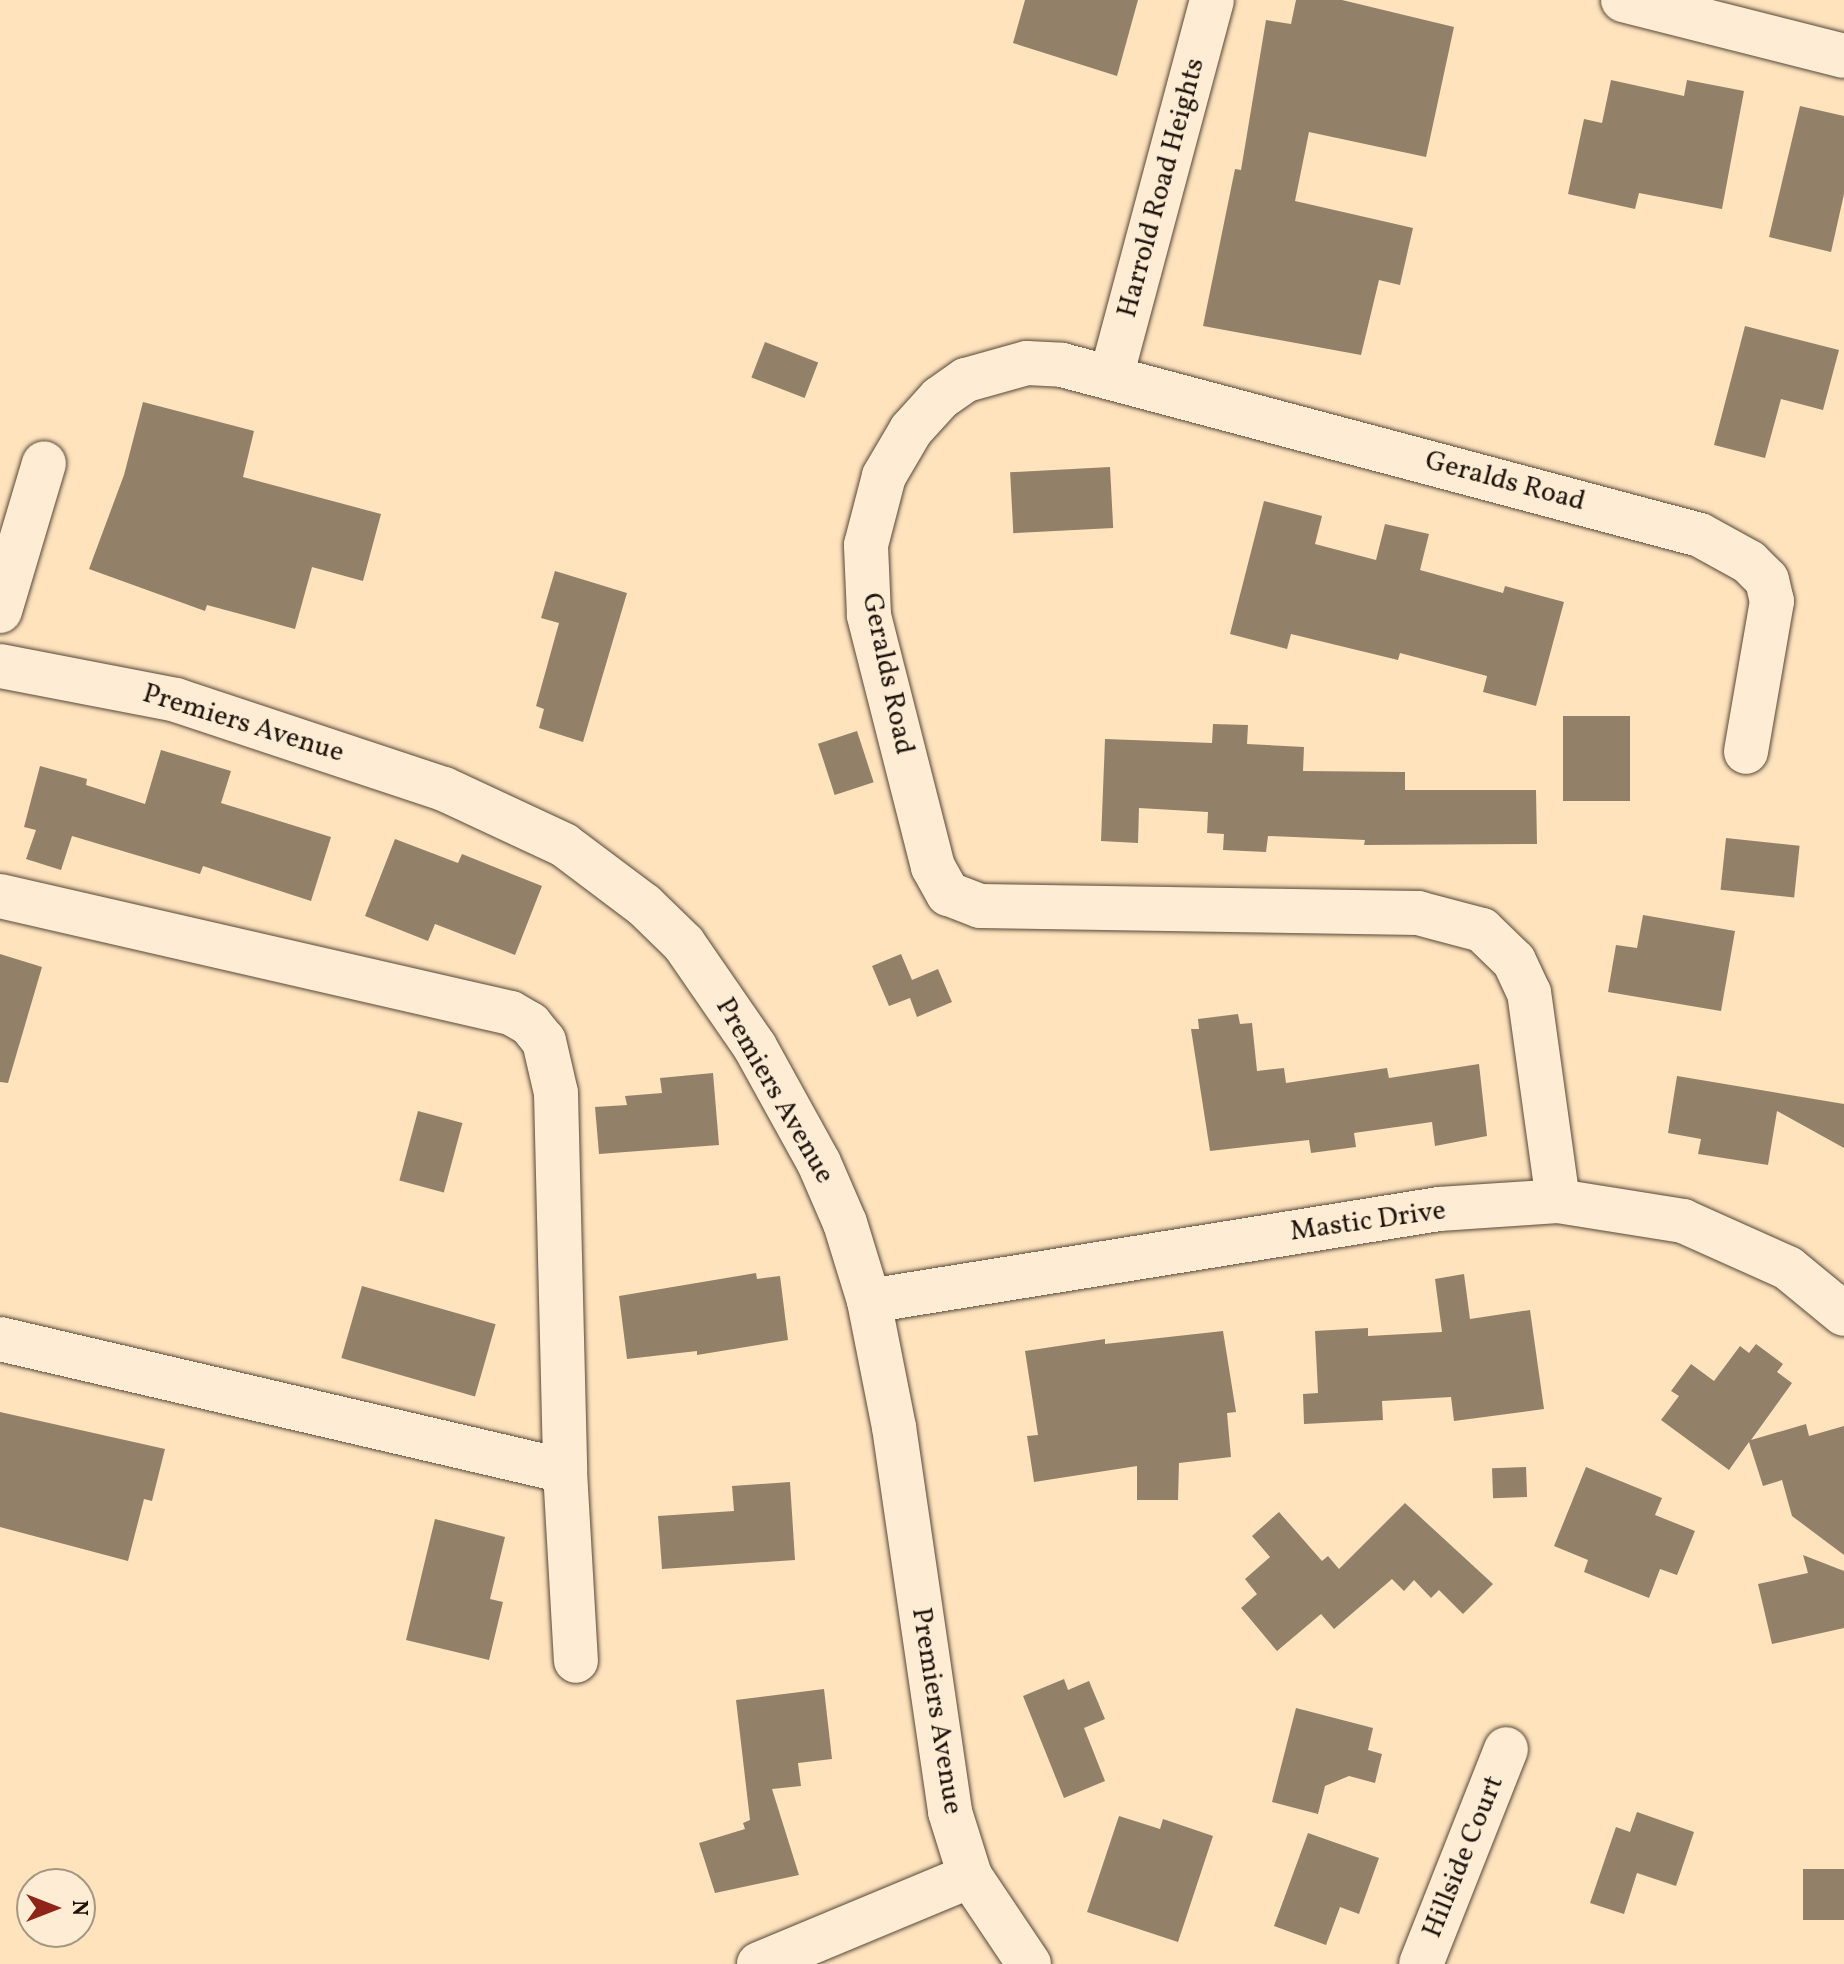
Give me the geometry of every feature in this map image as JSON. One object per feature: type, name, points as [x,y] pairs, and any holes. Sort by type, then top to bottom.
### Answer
[{"type":"street","name":"Harrold Road Heights","points":[[1111,377],[1212,0]]},
{"type":"street","points":[[1623,0],[1844,56]]},
{"type":"street","name":"Geralds Road","points":[[1558,1201],[1529,993],[1514,961],[1482,930],[1418,913],[980,906],[948,894],[941,885],[869,615],[866,545],[876,498],[911,430],[966,380],[1027,363],[1062,365],[1111,377],[1728,546],[1767,580],[1772,601],[1746,752]]},
{"type":"street","points":[[0,611],[44,463]]},
{"type":"street","name":"Premiers Avenue","points":[[0,666],[176,700],[281,732],[444,789],[564,845],[644,905],[684,944],[755,1047],[819,1163],[869,1301],[894,1427],[950,1812],[970,1876],[1029,1964]]},
{"type":"street","points":[[0,896],[511,1013],[530,1024],[544,1041],[556,1093],[565,1471],[576,1661]]},
{"type":"street","name":"Mastic Drive","points":[[869,1301],[1439,1209],[1558,1201],[1683,1221],[1788,1268],[1844,1314]]},
{"type":"street","points":[[0,1339],[565,1471]]},
{"type":"street","name":"Hillside Court","points":[[1421,1964],[1506,1749]]},
{"type":"street","points":[[759,1964],[970,1876]]},
{"type":"building","points":[[1025,0],[1138,0],[1117,76],[1013,43]]},
{"type":"building","points":[[1296,0],[1342,0],[1454,27],[1426,157],[1309,132],[1295,201],[1413,228],[1400,285],[1379,280],[1361,355],[1203,326],[1235,169],[1241,170],[1266,20],[1291,24]]},
{"type":"building","points":[[1611,80],[1684,96],[1687,80],[1744,91],[1722,209],[1639,193],[1635,209],[1568,194],[1584,119],[1602,123]]},
{"type":"building","points":[[1800,106],[1844,116],[1844,194],[1831,252],[1769,237]]},
{"type":"building","points":[[1745,326],[1839,350],[1823,410],[1781,399],[1765,458],[1714,445]]},
{"type":"building","points":[[765,342],[818,362],[805,398],[751,377]]},
{"type":"building","points":[[143,402],[254,431],[243,477],[381,514],[363,581],[312,567],[295,629],[207,605],[205,611],[89,569],[124,475]]},
{"type":"building","points":[[1110,467],[1113,528],[1013,533],[1010,472]]},
{"type":"building","points":[[1264,501],[1322,516],[1315,544],[1376,560],[1385,524],[1429,534],[1420,570],[1503,593],[1505,586],[1564,602],[1536,706],[1483,692],[1487,676],[1400,653],[1398,660],[1291,634],[1287,649],[1230,634]]},
{"type":"building","points":[[555,571],[627,593],[583,742],[539,728],[544,709],[536,706],[559,623],[541,618]]},
{"type":"building","points":[[1563,716],[1630,716],[1630,801],[1563,801]]},
{"type":"building","points":[[1213,724],[1248,725],[1247,744],[1304,747],[1303,771],[1405,772],[1405,790],[1536,790],[1537,844],[1364,845],[1365,840],[1268,836],[1266,852],[1223,850],[1224,834],[1207,833],[1208,812],[1139,808],[1138,843],[1101,841],[1105,739],[1212,743]]},
{"type":"building","points":[[857,731],[874,782],[835,795],[818,744]]},
{"type":"building","points":[[161,750],[231,771],[221,803],[331,837],[311,901],[203,866],[200,874],[72,836],[61,870],[26,859],[36,830],[24,827],[40,766],[87,779],[86,785],[145,804]]},
{"type":"building","points":[[1726,838],[1800,846],[1794,897],[1721,890]]},
{"type":"building","points":[[395,839],[458,863],[462,854],[542,886],[515,955],[435,924],[428,941],[365,916]]},
{"type":"building","points":[[1643,915],[1735,931],[1721,1011],[1608,992],[1616,945],[1637,948]]},
{"type":"building","points":[[0,954],[42,967],[8,1083],[0,1082]]},
{"type":"building","points":[[901,954],[912,980],[938,969],[952,1002],[917,1017],[910,998],[889,1006],[872,966]]},
{"type":"building","points":[[1238,1014],[1240,1024],[1252,1023],[1257,1071],[1284,1068],[1286,1083],[1387,1068],[1389,1078],[1479,1064],[1487,1136],[1435,1146],[1432,1122],[1354,1133],[1356,1147],[1311,1153],[1309,1140],[1210,1151],[1191,1029],[1199,1029],[1198,1019]]},
{"type":"building","points":[[713,1073],[719,1145],[599,1154],[595,1107],[627,1105],[625,1096],[662,1093],[660,1078]]},
{"type":"building","points":[[1677,1076],[1844,1104],[1844,1148],[1777,1111],[1768,1165],[1698,1154],[1701,1139],[1668,1133]]},
{"type":"building","points":[[418,1111],[462,1123],[444,1192],[399,1181]]},
{"type":"building","points":[[756,1273],[757,1279],[780,1276],[788,1340],[697,1355],[697,1351],[627,1359],[619,1296]]},
{"type":"building","points":[[1464,1274],[1470,1319],[1530,1310],[1544,1409],[1454,1421],[1451,1397],[1382,1401],[1383,1420],[1304,1424],[1303,1394],[1318,1393],[1315,1331],[1368,1328],[1368,1336],[1442,1332],[1435,1279]]},
{"type":"building","points":[[362,1286],[496,1324],[475,1396],[341,1358]]},
{"type":"building","points":[[1223,1331],[1236,1412],[1227,1413],[1231,1457],[1179,1463],[1178,1500],[1137,1500],[1137,1466],[1034,1482],[1027,1436],[1038,1435],[1025,1351],[1105,1339],[1105,1344]]},
{"type":"building","points":[[1756,1344],[1783,1364],[1777,1372],[1792,1383],[1751,1440],[1806,1424],[1809,1436],[1844,1426],[1844,1555],[1792,1516],[1782,1480],[1763,1486],[1749,1442],[1729,1470],[1661,1420],[1679,1396],[1671,1391],[1691,1364],[1714,1381],[1740,1346],[1749,1353]]},
{"type":"building","points":[[0,1412],[165,1449],[152,1501],[144,1499],[128,1561],[0,1527]]},
{"type":"building","points":[[1526,1467],[1527,1497],[1493,1498],[1492,1468]]},
{"type":"building","points":[[1586,1467],[1662,1498],[1655,1515],[1695,1531],[1677,1575],[1660,1569],[1649,1598],[1584,1572],[1588,1560],[1554,1546]]},
{"type":"building","points":[[790,1482],[795,1560],[662,1569],[658,1516],[734,1511],[732,1486]]},
{"type":"building","points":[[1405,1503],[1493,1584],[1463,1614],[1439,1590],[1431,1598],[1414,1580],[1404,1591],[1392,1579],[1334,1629],[1321,1614],[1277,1651],[1241,1608],[1257,1594],[1245,1579],[1270,1557],[1252,1536],[1279,1512],[1322,1561],[1328,1556],[1339,1569]]},
{"type":"building","points":[[435,1519],[505,1537],[490,1599],[503,1602],[489,1660],[406,1640]]},
{"type":"building","points":[[1803,1555],[1844,1571],[1844,1628],[1772,1644],[1758,1584],[1808,1573]]},
{"type":"building","points":[[1064,1679],[1068,1690],[1089,1681],[1105,1719],[1084,1728],[1105,1781],[1064,1798],[1023,1696]]},
{"type":"building","points":[[824,1689],[832,1759],[798,1763],[801,1786],[772,1789],[799,1875],[715,1893],[699,1843],[745,1829],[743,1823],[750,1820],[736,1700]]},
{"type":"building","points":[[1296,1708],[1373,1728],[1368,1750],[1382,1754],[1375,1783],[1349,1776],[1325,1786],[1318,1814],[1272,1802]]},
{"type":"building","points":[[1637,1812],[1694,1832],[1676,1886],[1637,1873],[1624,1914],[1590,1903],[1616,1827],[1630,1832]]},
{"type":"building","points":[[1119,1816],[1160,1829],[1163,1819],[1213,1836],[1178,1942],[1087,1912]]},
{"type":"building","points":[[1308,1833],[1379,1858],[1359,1914],[1340,1907],[1326,1945],[1274,1926]]},
{"type":"building","points":[[1803,1869],[1844,1869],[1844,1920],[1803,1920]]}]
